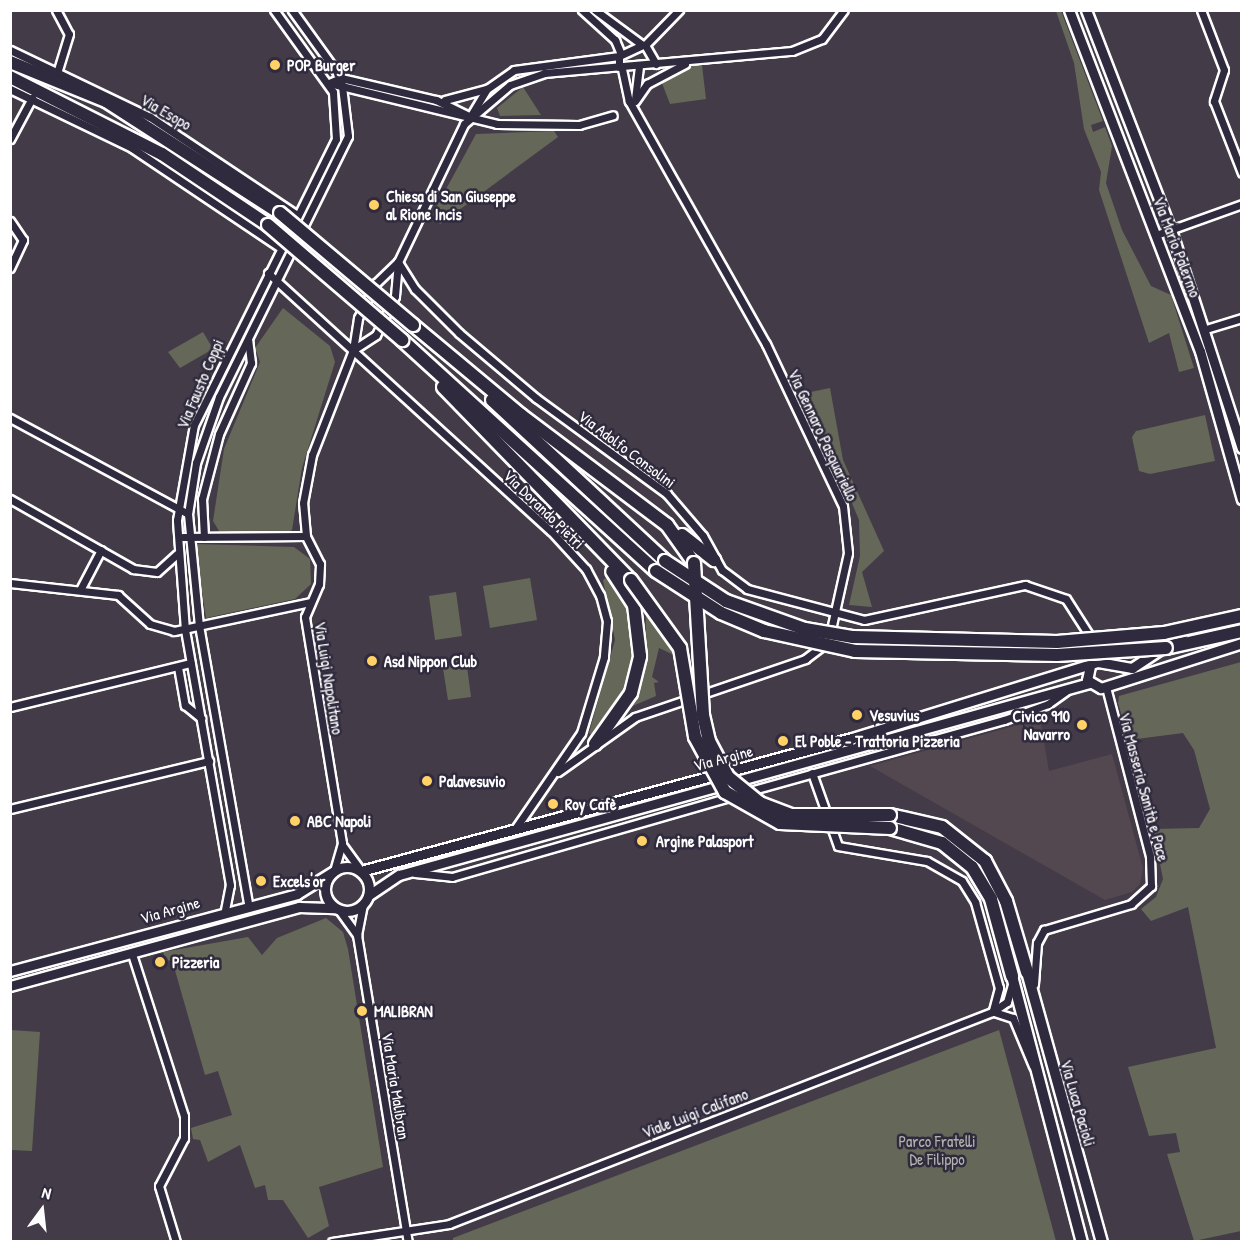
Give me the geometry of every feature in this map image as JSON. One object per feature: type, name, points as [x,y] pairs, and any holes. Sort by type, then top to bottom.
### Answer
[{"type":"highway","points":[[10,62],[106,101],[176,141],[280,213],[520,415],[714,560]]},
{"type":"highway","points":[[10,77],[107,123],[216,188],[417,353],[656,571],[721,613],[764,631],[855,651],[1114,654],[1242,631]]},
{"type":"highway","points":[[413,325],[665,561],[726,601],[805,629],[853,637],[1057,642],[1164,633],[1242,617]]},
{"type":"highway","points":[[417,353],[593,546],[631,580],[680,648],[694,737],[725,792],[780,823],[890,828],[942,843],[972,867],[991,899],[1012,976]]},
{"type":"highway","points":[[667,525],[694,563],[703,715],[709,741],[728,777],[760,803],[791,815],[890,815],[942,827],[985,861],[1006,901],[1027,972]]},
{"type":"highway","points":[[593,546],[634,605],[640,646],[631,693],[595,744]]},
{"type":"main road","name":"Via Luca Pacioli","points":[[1027,972],[1102,1242]]},
{"type":"main road","name":"Via Luca Pacioli","points":[[1012,976],[1082,1242]]},
{"type":"street","points":[[56,10],[69,34],[58,71]]},
{"type":"street","points":[[274,10],[328,83],[346,90],[497,124],[579,125],[613,116]]},
{"type":"street","points":[[292,10],[341,78],[346,90]]},
{"type":"street","points":[[582,10],[615,40],[621,68],[636,113]]},
{"type":"street","points":[[595,10],[643,45],[649,57],[656,64]]},
{"type":"street","points":[[436,100],[487,89],[525,66],[620,55],[643,45],[679,10]]},
{"type":"street","points":[[470,117],[531,76],[689,62],[805,48],[830,32],[844,10]]},
{"type":"street","name":"Via Mario Palermo","points":[[1069,10],[1200,351],[1242,499]]},
{"type":"street","name":"Via Mario Palermo","points":[[1086,10],[1171,230],[1206,328],[1242,448]]},
{"type":"street","points":[[1201,10],[1224,70],[1214,101],[1242,173]]},
{"type":"street","name":"Via Esopo","points":[[10,50],[150,117],[297,215]]},
{"type":"street","points":[[636,113],[635,101],[641,66],[649,57]]},
{"type":"street","points":[[635,101],[647,84],[689,62]]},
{"type":"street","points":[[328,83],[341,78],[436,100],[470,117]]},
{"type":"street","name":"Via Fausto Coppi","points":[[225,910],[230,885],[185,630],[177,554],[178,507],[194,425],[336,139],[336,104],[328,83]]},
{"type":"street","points":[[10,89],[132,148],[280,248]]},
{"type":"street","name":"Via Luigi Napolitano","points":[[361,871],[342,843],[306,626],[310,603],[321,574],[306,536],[303,503],[312,454],[353,350],[353,332],[376,283],[398,262],[470,117],[487,89]]},
{"type":"street","name":"Via Fausto Coppi","points":[[248,903],[199,626],[188,537],[188,514],[205,429],[344,150],[346,90]]},
{"type":"street","points":[[10,139],[32,98]]},
{"type":"street","name":"Via Gennaro Pasquariello","points":[[558,772],[595,744],[650,711],[812,657],[826,642],[835,615],[849,535],[836,488],[721,261],[636,113]]},
{"type":"street","points":[[1156,235],[1242,204]]},
{"type":"street","points":[[10,221],[24,240],[10,268]]},
{"type":"street","name":"Via Luigi Napolitano","points":[[353,350],[376,334],[395,296],[398,262]]},
{"type":"street","name":"Via Adolfo Consolini","points":[[398,262],[415,289],[459,333],[536,398],[667,494],[703,536],[714,560],[747,589],[835,615],[877,620],[1011,586],[1040,587],[1078,610],[1099,664]]},
{"type":"street","name":"Via Dorando Pietri","points":[[268,273],[551,531],[586,569],[600,595],[607,621],[597,689],[581,733],[558,772],[513,831]]},
{"type":"street","points":[[1206,328],[1242,318]]},
{"type":"street","name":"Via Fausto Coppi","points":[[204,537],[202,499],[219,434],[251,363],[248,340]]},
{"type":"street","points":[[10,418],[188,514]]},
{"type":"street","points":[[10,499],[101,550],[151,573],[177,554]]},
{"type":"street","points":[[177,538],[306,536]]},
{"type":"street","points":[[80,590],[101,550]]},
{"type":"street","points":[[10,583],[121,596],[150,624],[185,630],[310,603]]},
{"type":"street","name":"Via Argine","points":[[361,871],[513,831],[1099,664],[1132,668],[1177,635],[1242,617]]},
{"type":"street","points":[[1107,685],[1113,672],[1099,664],[1089,683],[1107,685],[1242,643]]},
{"type":"street","points":[[10,707],[191,663]]},
{"type":"street","name":"Via Fausto Coppi","points":[[178,667],[185,705],[201,718]]},
{"type":"street","name":"Via Argine","points":[[369,895],[384,882],[1089,683]]},
{"type":"street","name":"Via Masseria Sanità e Pace","points":[[1033,999],[1037,943],[1044,930],[1131,904],[1151,886],[1150,856],[1107,685]]},
{"type":"street","name":"Via Argine","points":[[415,873],[452,878],[812,773],[1004,720],[1048,704],[1068,689]]},
{"type":"street","points":[[10,809],[208,761]]},
{"type":"street","points":[[812,773],[838,846],[927,861],[962,880],[975,902],[999,988],[992,1012],[1013,1018],[1035,1068]]},
{"type":"street","name":"Via Luigi Napolitano","points":[[334,871],[342,843]]},
{"type":"street","points":[[350,867],[361,871],[369,895],[363,905],[337,909],[325,892],[334,871],[350,867]]},
{"type":"street","name":"Via Argine","points":[[10,971],[248,903],[297,894],[334,871]]},
{"type":"street","name":"Via Maria Malibran","points":[[363,905],[357,936],[408,1238]]},
{"type":"street","name":"Via Argine","points":[[10,986],[299,907],[337,909]]},
{"type":"street","name":"Via Maria Malibran","points":[[337,909],[357,936]]},
{"type":"street","points":[[132,954],[184,1116],[184,1138],[159,1186],[176,1242]]},
{"type":"street","name":"Viale Luigi Califano","points":[[332,1242],[408,1238],[449,1224],[992,1012],[1010,997],[1012,976]]},
{"type":"shaded area","points":[[1040,719],[1049,771],[1112,754],[1143,868],[1140,884],[1132,892],[1105,900],[870,766]]},
{"type":"green space","points":[[1056,11],[1061,11],[1103,121],[1091,125],[1093,132],[1105,127],[1112,146],[1106,183],[1122,230],[1151,286],[1171,295],[1194,368],[1179,372],[1169,333],[1149,343],[1099,190],[1101,172],[1084,129],[1074,63]]},
{"type":"green space","points":[[678,65],[702,65],[706,99],[670,104],[660,78],[676,74]]},
{"type":"green space","points":[[523,87],[541,115],[500,116],[497,108]]},
{"type":"green space","points":[[554,131],[558,137],[440,224],[432,215],[476,134]]},
{"type":"green space","points":[[283,308],[330,346],[335,362],[302,468],[292,530],[282,535],[219,531],[213,521],[224,449],[260,362],[255,348]]},
{"type":"green space","points":[[203,332],[213,349],[180,368],[168,352]]},
{"type":"green space","points":[[830,388],[843,460],[884,551],[862,572],[872,607],[849,605],[860,556],[859,520],[806,393]]},
{"type":"green space","points":[[1205,415],[1215,461],[1150,474],[1139,471],[1132,437],[1136,431]]},
{"type":"green space","points":[[195,544],[294,547],[310,559],[311,584],[295,599],[206,618]]},
{"type":"green space","points":[[610,575],[631,617],[635,655],[628,685],[593,736],[589,733],[615,640],[603,580]]},
{"type":"green space","points":[[530,578],[537,620],[490,628],[483,586]]},
{"type":"green space","points":[[456,592],[462,636],[435,640],[429,596]]},
{"type":"green space","points":[[646,610],[674,655],[659,648],[652,677],[659,682],[654,683],[656,696],[628,708],[645,667]]},
{"type":"green space","points":[[466,659],[471,697],[448,700],[442,662]]},
{"type":"green space","points":[[1241,662],[1241,1231],[1194,1241],[1167,1154],[1180,1152],[1176,1133],[1149,1136],[1128,1067],[1216,1048],[1188,907],[1151,921],[1141,909],[1156,897],[1163,879],[1153,829],[1199,828],[1210,809],[1194,750],[1183,733],[1129,740],[1118,703],[1119,696]]},
{"type":"green space","points":[[326,918],[343,932],[348,949],[383,1167],[319,1187],[329,1226],[308,1238],[283,1200],[268,1200],[265,1185],[255,1188],[240,1145],[208,1162],[200,1140],[193,1139],[191,1128],[232,1115],[218,1071],[205,1075],[172,960],[166,961],[163,952],[248,937],[262,955],[277,938]]},
{"type":"green space","points":[[11,1030],[40,1032],[32,1151],[11,1150]]},
{"type":"green space","name":"Parco Fratelli De Filippo","points":[[999,1030],[1056,1241],[453,1241],[453,1238]]},
{"type":"place","name":"POP Burger","points":[[275,65]]},
{"type":"place","name":"Chiesa di San Giuseppe al Rione Incis","points":[[374,205]]},
{"type":"place","name":"Asd Nippon Club","points":[[372,661]]},
{"type":"place","name":"Vesuvius","points":[[857,715]]},
{"type":"place","name":"Civico 910 Navarro","points":[[1082,725]]},
{"type":"place","name":"El Poble - Trattoria Pizzeria","points":[[783,741]]},
{"type":"place","name":"Palavesuvio","points":[[427,781]]},
{"type":"place","name":"Roy Cafè","points":[[553,804]]},
{"type":"place","name":"ABC Napoli","points":[[295,821]]},
{"type":"place","name":"Argine Palasport","points":[[642,841]]},
{"type":"place","name":"Excels'or","points":[[261,881]]},
{"type":"place","name":"Pizzeria","points":[[160,962]]},
{"type":"place","name":"MALIBRAN","points":[[362,1011]]}]
